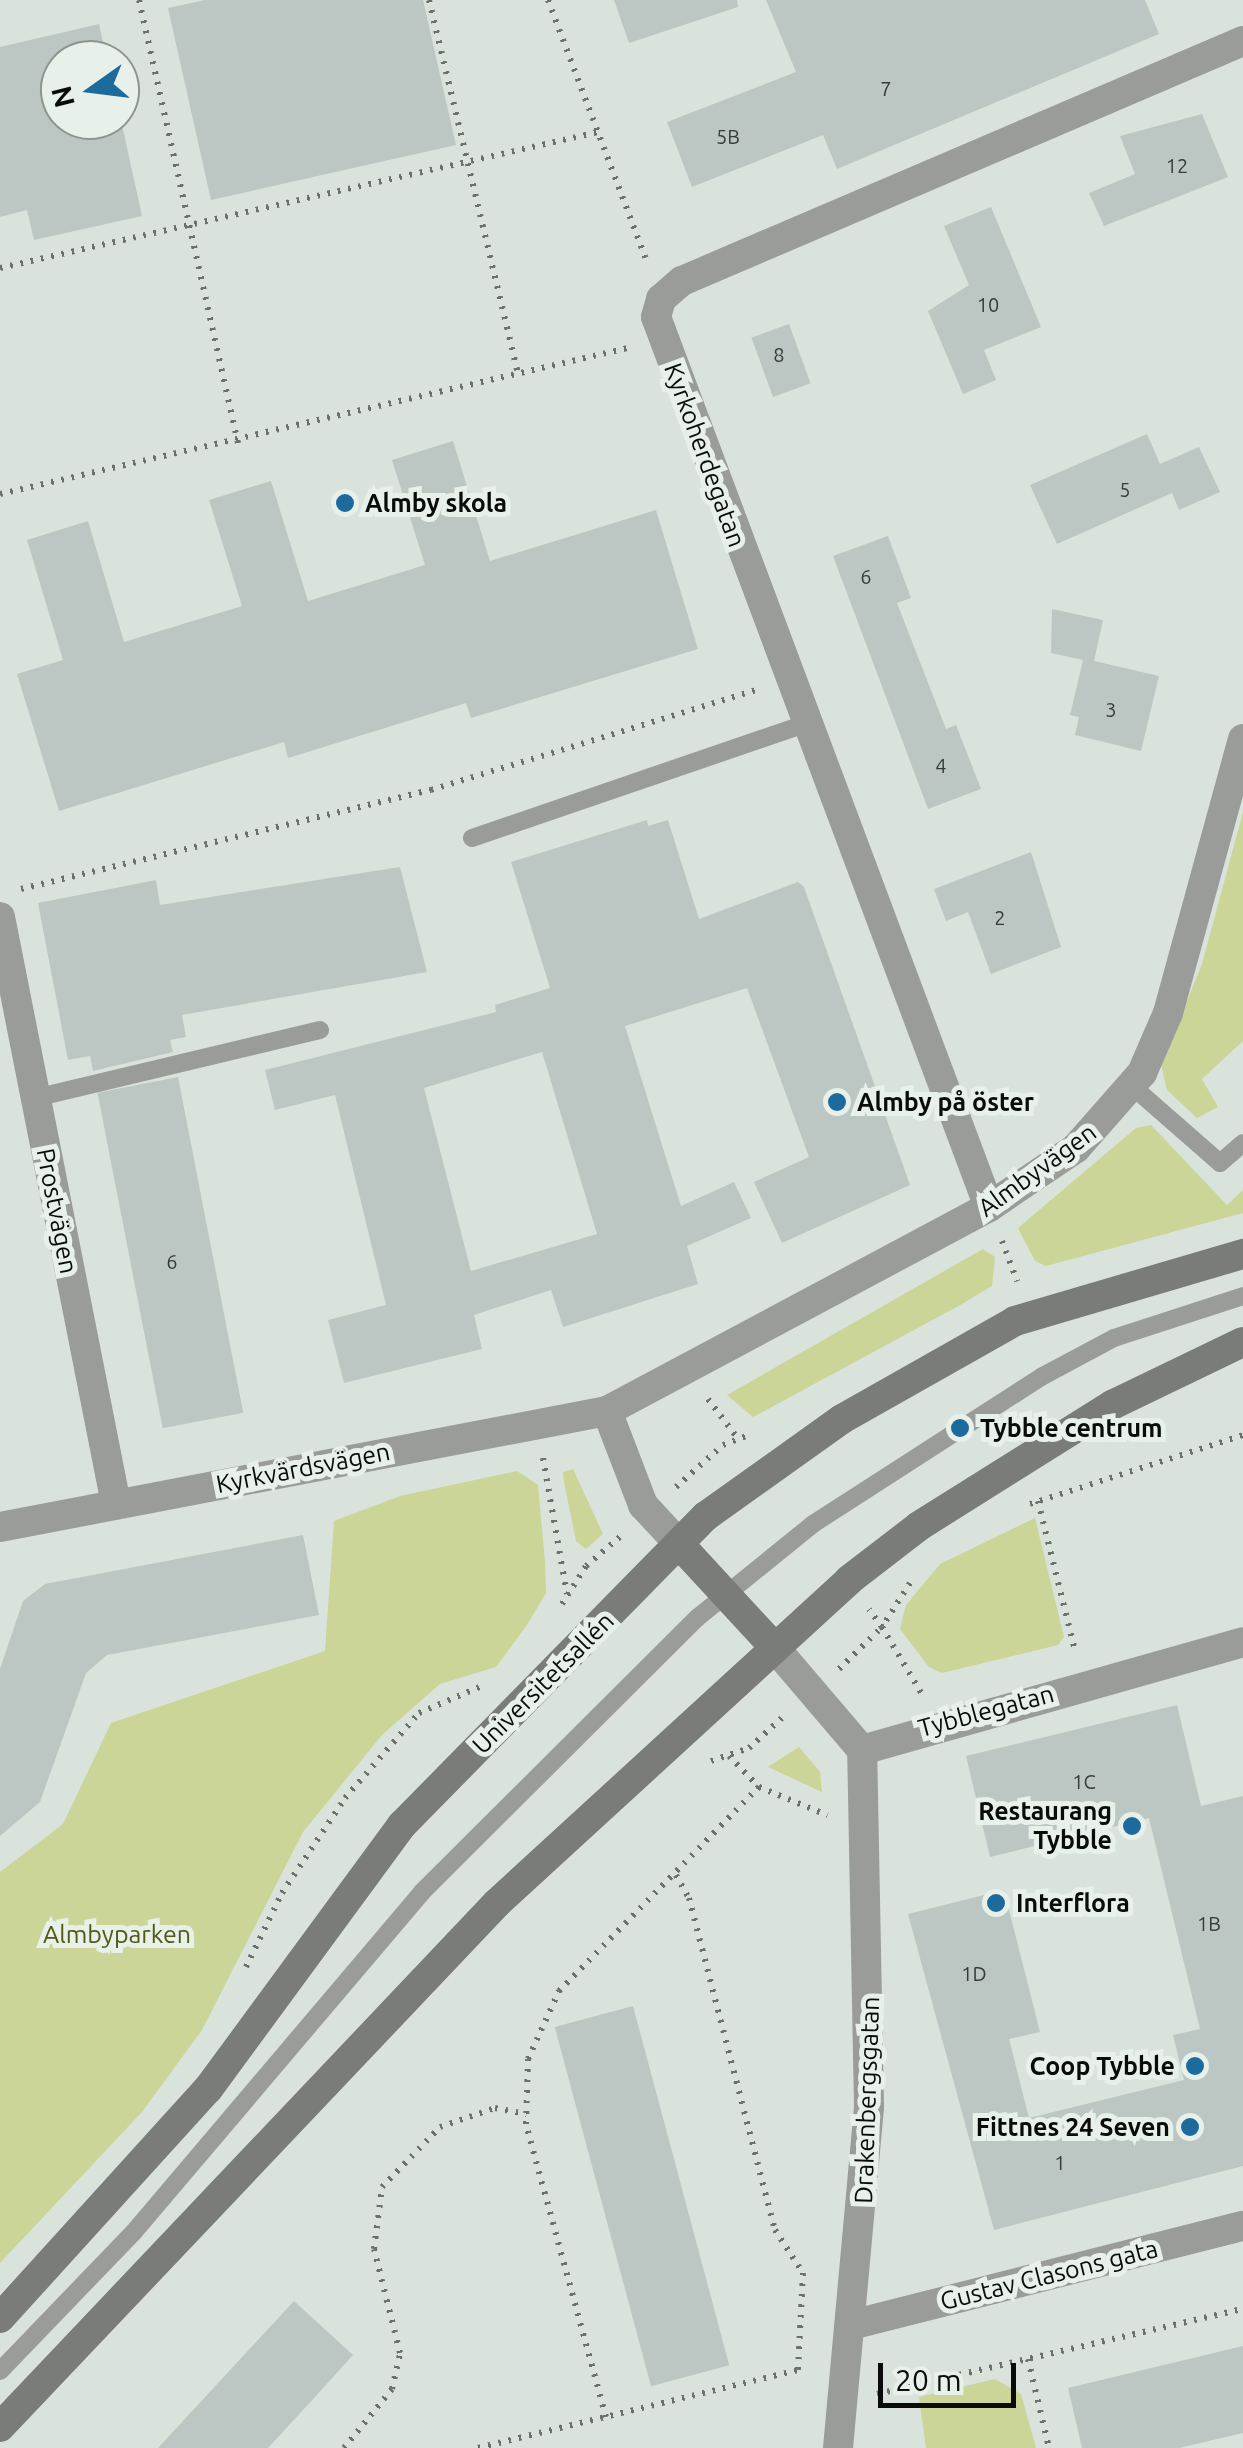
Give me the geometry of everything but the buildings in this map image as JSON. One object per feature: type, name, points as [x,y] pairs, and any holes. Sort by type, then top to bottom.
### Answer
[{"type":"main road","name":"Universitetsallén","points":[[0,2318],[208,2089],[402,1826],[680,1544],[774,1464],[1014,1321],[1243,1254]]},
{"type":"main road","points":[[0,2426],[497,1903],[775,1648],[919,1526],[1112,1405],[1243,1342]]},
{"type":"main road","points":[[680,1544],[775,1648]]},
{"type":"street","points":[[661,299],[682,281],[836,212],[1243,42]]},
{"type":"street","name":"Kyrkoherdegatan","points":[[661,299],[663,340],[989,1206]]},
{"type":"street","name":"Almbyvägen","points":[[606,1411],[691,1370],[989,1206],[1076,1148],[1132,1086],[1168,1014],[1243,739]]},
{"type":"street","name":"Prostvägen","points":[[0,916],[116,1504]]},
{"type":"street","points":[[606,1411],[643,1505],[680,1544]]},
{"type":"street","name":"Kyrkvärdsvägen","points":[[0,1528],[606,1411]]},
{"type":"street","name":"Tybblegatan","points":[[862,1750],[930,1726],[1243,1642]]},
{"type":"street","points":[[775,1648],[862,1750]]},
{"type":"street","name":"Drakenbergsgatan","points":[[838,2448],[848,2358],[856,2324],[872,2018],[862,1750]]},
{"type":"street","name":"Gustav Clasons gata","points":[[856,2324],[1243,2226]]},
{"type":"lane","points":[[472,838],[805,724]]},
{"type":"lane","points":[[35,1098],[320,1030]]},
{"type":"lane","points":[[1132,1086],[1220,1162],[1243,1143]]},
{"type":"lane","points":[[0,2371],[133,2233],[422,1892],[725,1594],[812,1524],[1041,1377],[1114,1338],[1243,1296]]},
{"type":"path","points":[[139,0],[238,443]]},
{"type":"path","points":[[428,0],[518,375]]},
{"type":"path","points":[[548,0],[661,299]]},
{"type":"path","points":[[0,268],[598,132]]},
{"type":"path","points":[[0,494],[238,443],[663,340]]},
{"type":"path","points":[[0,894],[430,790],[788,680]]},
{"type":"path","points":[[989,1206],[1020,1292]]},
{"type":"path","points":[[691,1370],[728,1433],[751,1444]]},
{"type":"path","points":[[536,1422],[574,1604]]},
{"type":"path","points":[[1022,1508],[1243,1435]]},
{"type":"path","points":[[1038,1502],[1084,1685]]},
{"type":"path","points":[[861,1650],[882,1627],[914,1577]]},
{"type":"path","points":[[860,1599],[920,1683],[930,1726]]},
{"type":"path","points":[[712,1752],[730,1756],[759,1787],[866,1828]]},
{"type":"path","points":[[606,2417],[526,2114],[528,2060],[542,2015],[759,1787]]},
{"type":"path","points":[[676,1875],[689,1898],[776,2230],[803,2273],[798,2370]]},
{"type":"path","points":[[344,2448],[392,2389],[400,2353],[374,2248],[382,2187],[440,2127],[495,2108],[526,2114]]},
{"type":"path","points":[[842,2402],[1243,2309]]},
{"type":"path","points":[[478,2448],[848,2358]]},
{"type":"path","points":[[1028,2359],[1049,2448]]},
{"type":"green space","points":[[1243,812],[1243,1041],[1202,1079],[1218,1107],[1197,1118],[1167,1090],[1161,1065],[1202,964]]},
{"type":"green space","points":[[1151,1125],[1227,1205],[1243,1190],[1243,1213],[1046,1266],[1035,1261],[1018,1228],[1136,1128]]},
{"type":"green space","points":[[983,1249],[995,1257],[992,1286],[962,1304],[753,1417],[727,1395]]},
{"type":"green space","points":[[573,1469],[603,1534],[586,1549],[576,1541],[564,1482],[563,1472]]},
{"type":"green space","name":"Almbyparken","points":[[517,1471],[538,1485],[545,1562],[546,1593],[527,1625],[496,1667],[440,1684],[382,1735],[303,1832],[202,2030],[142,2112],[0,2263],[0,1872],[63,1824],[111,1723],[325,1651],[334,1521],[400,1496]]},
{"type":"green space","points":[[1035,1518],[1064,1637],[1058,1645],[942,1673],[929,1667],[900,1629],[906,1605],[940,1564]]},
{"type":"green space","points":[[799,1747],[820,1772],[822,1792],[768,1767]]},
{"type":"green space","points":[[995,2379],[1021,2394],[1036,2448],[926,2448],[919,2397]]},
{"type":"place","name":"Almby skola","points":[[345,503]]},
{"type":"place","name":"Almby på öster","points":[[837,1102]]},
{"type":"place","name":"Tybble centrum","points":[[960,1428]]},
{"type":"place","name":"Restaurang Tybble","points":[[1132,1826]]},
{"type":"place","name":"Interflora","points":[[996,1903]]},
{"type":"place","name":"Coop Tybble","points":[[1195,2066]]},
{"type":"place","name":"Fittnes 24 Seven","points":[[1190,2127]]}]
